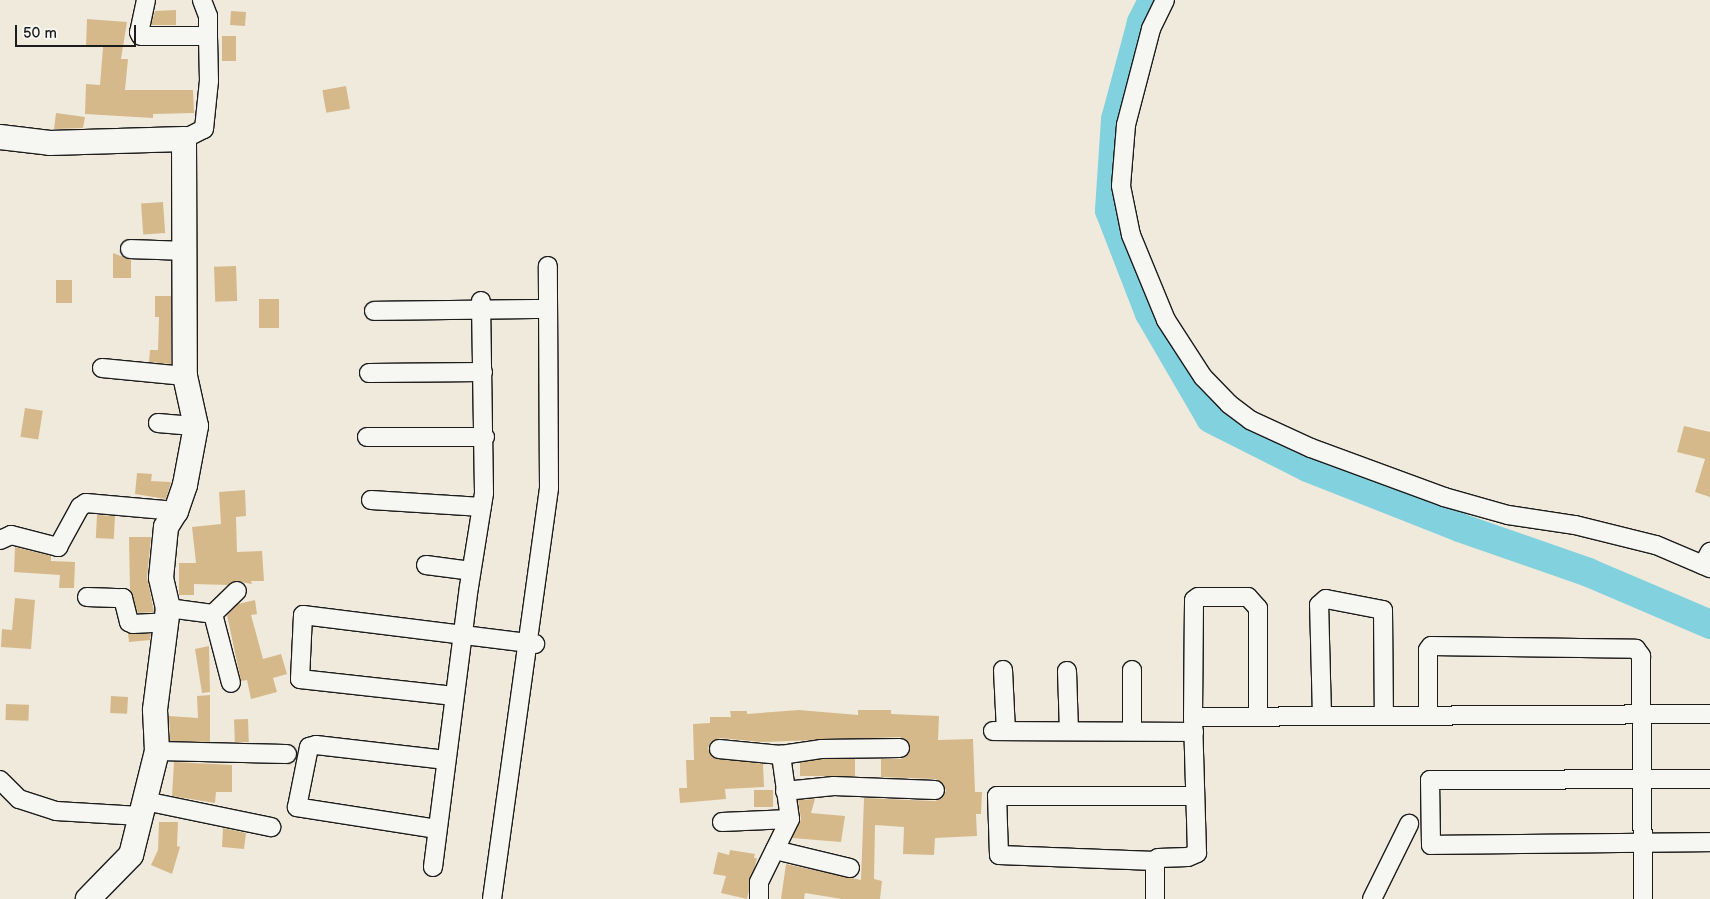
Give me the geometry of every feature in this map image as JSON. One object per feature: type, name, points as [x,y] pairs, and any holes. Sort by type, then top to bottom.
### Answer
[{"type":"street","points":[[146,0],[139,32],[141,36],[208,36]]},
{"type":"street","points":[[0,137],[50,143],[184,139],[204,129],[209,81],[208,16],[202,0]]},
{"type":"street","points":[[1165,0],[1151,29],[1126,125],[1121,186],[1131,235],[1166,320],[1203,378],[1229,404],[1250,420],[1312,448],[1444,497],[1508,514],[1575,525],[1656,545],[1708,562]]},
{"type":"street","points":[[88,899],[127,862],[157,751],[155,710],[167,615],[162,566],[166,527],[176,510],[194,447],[196,426],[185,376],[186,251],[184,139]]},
{"type":"street","points":[[130,250],[186,251]]},
{"type":"street","points":[[492,899],[532,644],[549,488],[548,266]]},
{"type":"street","points":[[374,311],[481,305],[547,309]]},
{"type":"street","points":[[432,867],[462,634],[482,506],[485,436],[481,305]]},
{"type":"street","points":[[102,368],[185,376]]},
{"type":"street","points":[[369,373],[483,372]]},
{"type":"street","points":[[158,423],[196,426]]},
{"type":"street","points":[[367,436],[485,436]]},
{"type":"street","points":[[371,500],[482,506]]},
{"type":"street","points":[[0,540],[11,535],[58,547],[80,506],[86,503],[176,510]]},
{"type":"street","points":[[426,565],[471,571]]},
{"type":"street","points":[[87,597],[123,598],[129,622],[133,624],[167,615],[213,614],[237,591]]},
{"type":"street","points":[[1195,796],[997,796],[999,855],[1155,861],[1158,858],[1188,857],[1197,853],[1193,724],[1194,600],[1198,597],[1248,597],[1258,608],[1258,716]]},
{"type":"street","points":[[1322,716],[1319,605],[1326,599],[1383,610],[1384,715]]},
{"type":"street","points":[[213,614],[231,683]]},
{"type":"street","points":[[454,696],[300,679],[302,615],[532,644]]},
{"type":"street","points":[[1428,715],[1428,650],[1430,646],[1636,650],[1641,656],[1643,899]]},
{"type":"street","points":[[1003,670],[999,731],[1132,731],[1258,716],[1710,714]]},
{"type":"street","points":[[1132,670],[1132,731]]},
{"type":"street","points":[[1067,671],[1069,731]]},
{"type":"street","points":[[437,829],[297,807],[309,747],[316,745],[446,760]]},
{"type":"street","points":[[719,749],[781,754],[821,749],[900,748]]},
{"type":"street","points":[[157,751],[287,754]]},
{"type":"street","points":[[759,899],[759,882],[790,819],[784,791],[781,754]]},
{"type":"street","points":[[1710,779],[1430,780],[1430,845],[1710,842]]},
{"type":"street","points":[[0,780],[19,799],[56,811],[143,808],[272,827]]},
{"type":"street","points":[[784,791],[834,786],[935,790]]},
{"type":"street","points":[[722,822],[790,819]]},
{"type":"street","points":[[1372,899],[1409,824]]},
{"type":"street","points":[[775,850],[850,868]]},
{"type":"street","points":[[1155,861],[1155,899]]},
{"type":"building","points":[[176,10],[176,25],[151,25],[155,11]]},
{"type":"building","points":[[231,11],[246,12],[245,26],[230,25]]},
{"type":"building","points":[[87,19],[127,22],[121,59],[128,59],[125,90],[193,90],[194,113],[153,114],[153,118],[85,114],[86,84],[100,85],[103,47],[86,46]]},
{"type":"building","points":[[222,36],[236,36],[236,61],[222,61]]},
{"type":"building","points":[[346,86],[350,109],[326,113],[322,90]]},
{"type":"building","points":[[56,113],[85,117],[83,128],[54,129]]},
{"type":"building","points":[[163,202],[165,233],[143,234],[141,204]]},
{"type":"building","points":[[113,253],[131,260],[131,278],[113,278]]},
{"type":"building","points":[[236,266],[237,301],[215,302],[214,267]]},
{"type":"building","points":[[56,280],[72,280],[72,303],[56,303]]},
{"type":"building","points":[[155,296],[171,296],[171,364],[149,362],[150,350],[158,350],[159,317],[155,317]]},
{"type":"building","points":[[259,299],[279,299],[279,328],[259,328]]},
{"type":"building","points":[[25,408],[43,411],[38,439],[20,437]]},
{"type":"building","points":[[1684,426],[1710,432],[1710,497],[1695,492],[1705,459],[1677,452]]},
{"type":"building","points":[[137,473],[152,474],[151,481],[171,482],[166,499],[135,494]]},
{"type":"building","points":[[245,490],[246,516],[236,517],[237,552],[262,551],[264,581],[251,581],[252,584],[235,581],[228,585],[194,584],[194,595],[179,595],[179,563],[196,563],[192,527],[221,524],[219,492]]},
{"type":"building","points":[[97,515],[115,516],[114,539],[96,538]]},
{"type":"building","points":[[129,537],[151,537],[147,577],[154,612],[138,613],[130,590]]},
{"type":"building","points":[[15,547],[51,556],[51,561],[75,562],[74,588],[59,588],[60,575],[14,572]]},
{"type":"building","points":[[15,598],[35,600],[31,649],[1,647],[2,629],[12,630]]},
{"type":"building","points":[[255,600],[257,614],[251,615],[263,659],[281,654],[287,674],[273,678],[277,692],[251,699],[247,680],[241,681],[227,615],[238,604]]},
{"type":"building","points":[[128,633],[151,634],[150,640],[129,642]]},
{"type":"building","points":[[209,646],[210,692],[202,693],[195,649]]},
{"type":"building","points":[[210,695],[210,742],[170,741],[169,716],[198,718],[197,696]]},
{"type":"building","points":[[111,696],[128,697],[127,714],[110,713]]},
{"type":"building","points":[[6,704],[29,705],[28,721],[5,720]]},
{"type":"building","points":[[799,710],[858,715],[858,710],[891,710],[891,714],[939,716],[938,740],[973,739],[975,792],[982,792],[981,814],[976,814],[977,836],[935,838],[934,855],[903,854],[904,827],[875,825],[874,879],[882,881],[880,899],[842,899],[805,893],[804,899],[781,899],[786,864],[861,880],[864,798],[935,801],[940,799],[946,791],[944,785],[936,779],[881,777],[881,759],[901,759],[909,753],[909,743],[900,737],[762,742],[720,738],[710,743],[708,748],[712,757],[763,764],[764,787],[725,789],[726,799],[680,803],[679,788],[687,788],[686,760],[694,760],[693,724],[710,723],[710,717],[731,717],[730,711],[747,711],[747,714]]},
{"type":"building","points":[[234,719],[248,719],[249,742],[235,742]]},
{"type":"building","points":[[800,759],[855,759],[855,776],[800,776]]},
{"type":"building","points":[[174,762],[232,765],[232,792],[216,792],[215,803],[172,796]]},
{"type":"building","points":[[754,790],[773,790],[773,807],[754,807]]},
{"type":"building","points":[[815,799],[811,813],[845,816],[841,842],[792,838],[801,819],[798,800]]},
{"type":"building","points":[[159,822],[178,822],[177,846],[180,847],[172,874],[151,865],[158,850]]},
{"type":"building","points":[[223,828],[246,833],[244,849],[222,847]]},
{"type":"building","points":[[730,850],[755,854],[754,858],[757,858],[747,899],[721,893],[726,876],[713,874],[718,852],[729,855]]},
{"type":"waterway","points":[[1152,0],[1141,22],[1115,119],[1109,210],[1149,313],[1210,418],[1307,467],[1459,527],[1588,572],[1710,624]]}]
